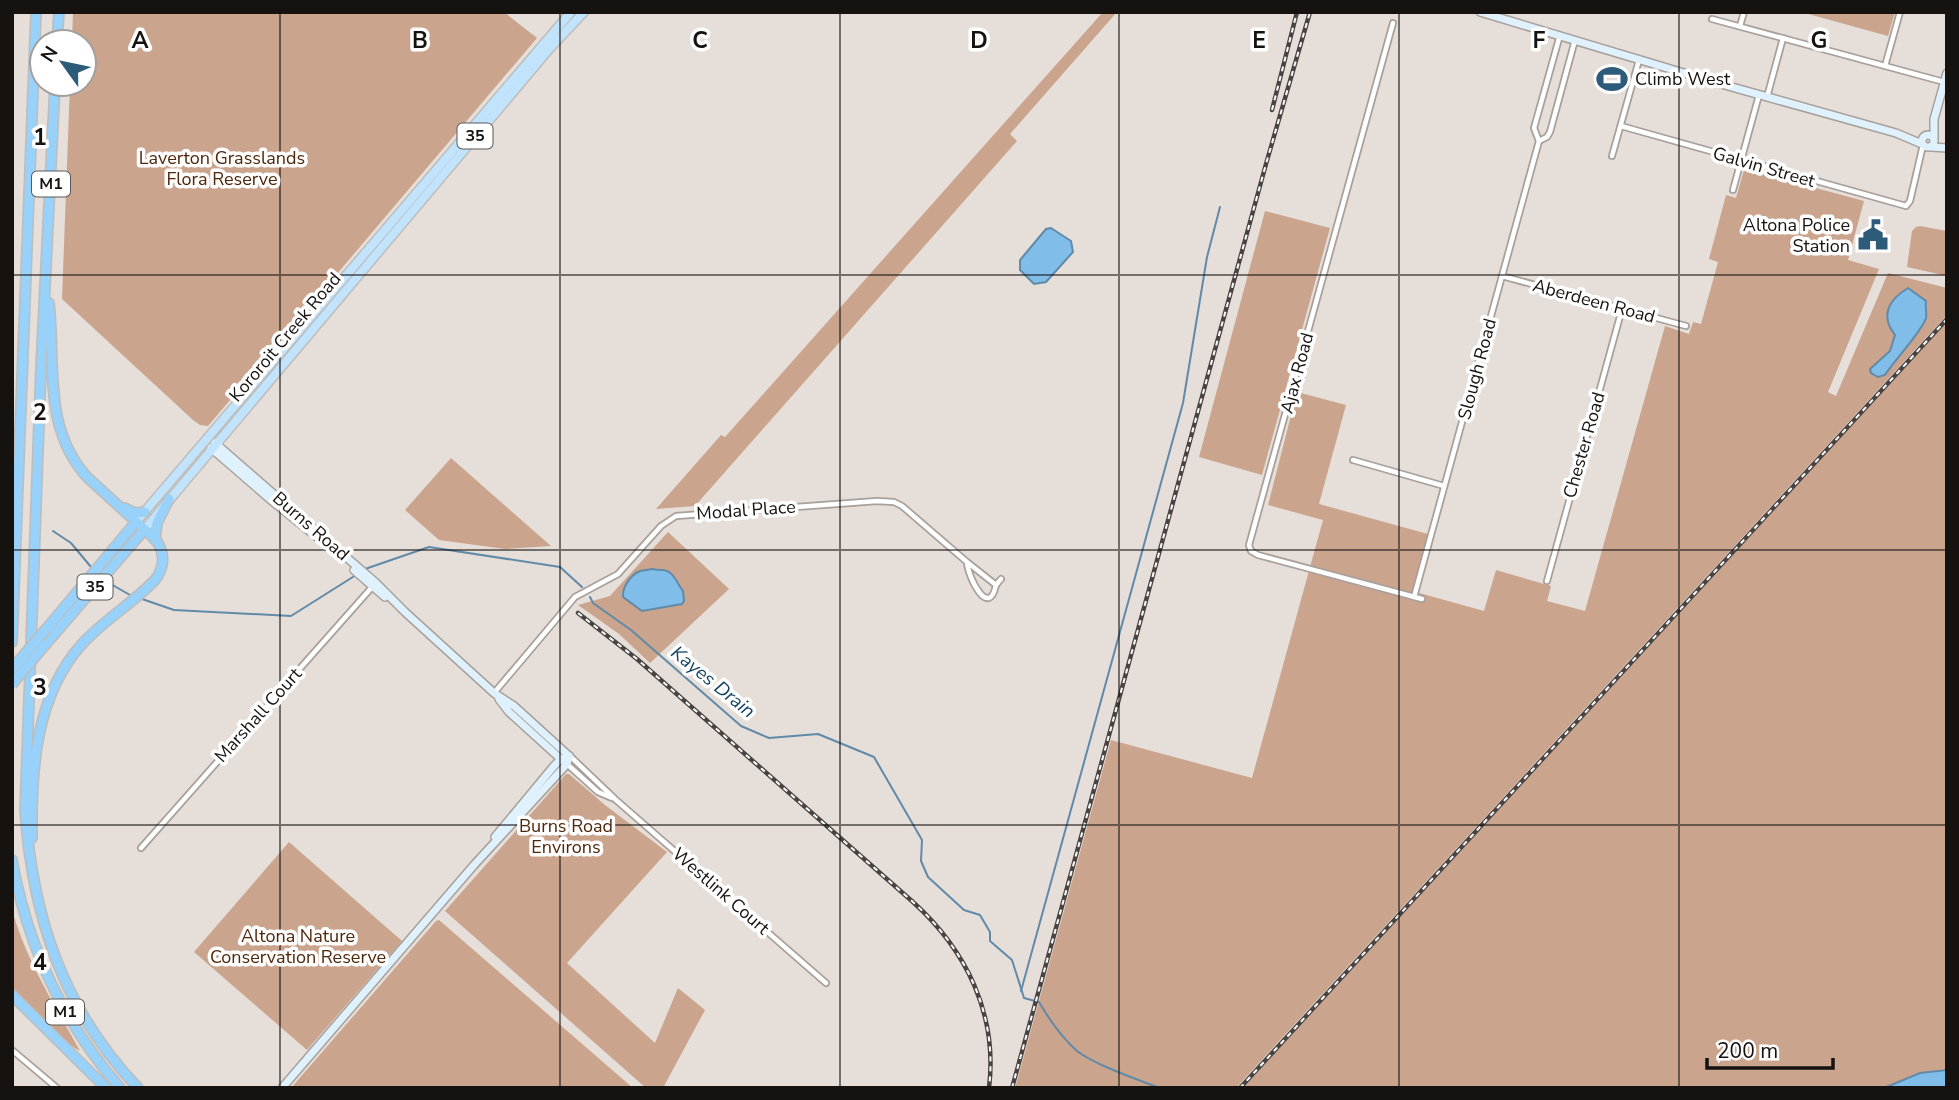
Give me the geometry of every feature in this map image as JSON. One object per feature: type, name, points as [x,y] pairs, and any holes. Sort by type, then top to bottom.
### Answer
[{"type":"highway","name":"M1","points":[[12,642],[36,12]]},
{"type":"highway","name":"M1","points":[[54,98],[38,422],[25,811],[28,852],[36,897],[49,943],[74,998],[102,1044],[138,1088]]},
{"type":"highway","points":[[36,897],[32,815],[38,738],[47,701],[65,667],[82,645],[159,576],[163,559],[156,540],[80,470],[60,432],[54,396],[47,284]]},
{"type":"highway","points":[[12,522],[23,355]]},
{"type":"highway","points":[[108,498],[133,512],[145,512]]},
{"type":"highway","points":[[156,540],[155,530],[169,499]]},
{"type":"highway","name":"Kororoit Creek Road","points":[[12,669],[140,526]]},
{"type":"highway","name":"Kororoit Creek Road","points":[[12,684],[140,526]]},
{"type":"highway","name":"M1","points":[[12,860],[27,926],[41,962],[63,1008],[90,1051],[120,1088]]},
{"type":"highway","points":[[12,872],[27,926]]},
{"type":"highway","points":[[12,995],[106,1088]]},
{"type":"main road","name":"Kororoit Creek Road","points":[[140,526],[169,499],[303,332],[540,53],[571,12]]},
{"type":"main road","name":"Kororoit Creek Road","points":[[540,53],[584,12]]},
{"type":"main road","name":"Kororoit Creek Road","points":[[140,526],[145,512],[206,439],[303,332]]},
{"type":"main road","points":[[206,439],[213,445]]},
{"type":"street","points":[[1480,12],[1763,96],[1947,147]]},
{"type":"street","points":[[1740,26],[1744,12]]},
{"type":"street","points":[[1885,66],[1900,12]]},
{"type":"street","points":[[1712,19],[1944,82]]},
{"type":"street","name":"Ajax Road","points":[[1393,23],[1249,545],[1251,551],[1258,555],[1422,599]]},
{"type":"street","name":"Slough Road","points":[[1414,597],[1539,141],[1534,128],[1560,34]]},
{"type":"street","points":[[1733,190],[1783,38]]},
{"type":"street","name":"Slough Road","points":[[1539,141],[1550,132],[1575,39]]},
{"type":"street","points":[[1612,156],[1639,59]]},
{"type":"street","points":[[1928,142],[1947,73]]},
{"type":"street","name":"Galvin Street","points":[[1621,126],[1907,206],[1928,142]]},
{"type":"street","name":"Aberdeen Road","points":[[1502,276],[1686,326]]},
{"type":"street","name":"Chester Road","points":[[1547,581],[1622,309]]},
{"type":"street","name":"Burns Road","points":[[213,445],[494,692],[514,706],[566,760]]},
{"type":"street","points":[[1353,460],[1444,486]]},
{"type":"street","name":"Modal Place","points":[[494,692],[575,597],[618,575],[661,526],[677,516],[894,502],[996,585],[994,593],[989,597],[977,593],[969,577],[967,562]]},
{"type":"street","points":[[996,585],[1001,579]]},
{"type":"street","name":"Marshall Court","points":[[141,848],[374,585]]},
{"type":"street","points":[[282,1088],[566,760]]},
{"type":"street","name":"Westlink Court","points":[[566,760],[616,800],[826,983]]},
{"type":"street","points":[[12,1050],[57,1088]]},
{"type":"green space","name":"Laverton Grasslands Flora Reserve","points":[[73,12],[504,12],[537,38],[208,426],[193,420],[62,299],[69,98],[98,98],[98,28],[72,28]]},
{"type":"green space","points":[[1103,12],[1117,12],[1010,134],[1017,141],[695,506],[656,509],[721,435],[725,437]]},
{"type":"green space","points":[[1801,12],[1895,12],[1888,36]]},
{"type":"green space","points":[[1746,169],[1864,201],[1848,260],[1879,269],[1828,392],[1836,396],[1888,273],[1947,288],[1947,315],[1236,1088],[1015,1088],[1111,740],[1252,778],[1323,520],[1268,505],[1297,392],[1346,405],[1319,504],[1428,534],[1412,591],[1484,611],[1496,570],[1551,586],[1547,601],[1585,611],[1665,326],[1689,334],[1693,322],[1701,324],[1718,262],[1709,259],[1726,195],[1736,198]]},
{"type":"green space","points":[[1265,211],[1330,228],[1262,475],[1199,457]]},
{"type":"green space","points":[[1920,226],[1947,231],[1947,276],[1907,267],[1912,231]]},
{"type":"green space","points":[[1947,322],[1947,1070],[1920,1073],[1884,1088],[1243,1088]]},
{"type":"green space","points":[[451,458],[551,546],[505,549],[439,540],[405,510]]},
{"type":"green space","points":[[668,532],[729,589],[650,663],[619,634],[578,605],[610,596]]},
{"type":"green space","name":"Burns Road Environs","points":[[566,774],[667,852],[567,963],[655,1043],[678,988],[705,1010],[663,1088],[646,1088],[445,911]]},
{"type":"green space","name":"Altona Nature Conservation Reserve","points":[[289,842],[402,941],[307,1050],[194,952]]},
{"type":"green space","points":[[12,910],[33,965],[80,1051],[65,1042],[12,988]]},
{"type":"green space","points":[[439,920],[633,1088],[291,1088]]},
{"type":"water","points":[[1051,228],[1071,241],[1073,252],[1046,282],[1034,284],[1020,270],[1020,260],[1046,229]]},
{"type":"water","points":[[1908,288],[1926,301],[1926,318],[1885,375],[1878,377],[1871,373],[1870,369],[1890,351],[1895,335],[1888,321],[1888,309],[1895,298]]},
{"type":"water","points":[[652,569],[667,571],[673,575],[683,591],[682,604],[642,611],[623,597],[625,586],[633,575]]},
{"type":"water","points":[[1947,1070],[1947,1088],[1884,1088],[1920,1073]]},
{"type":"waterway","points":[[1021,991],[1183,403],[1207,257],[1220,207]]},
{"type":"waterway","name":"Kayes Drain","points":[[53,531],[71,543],[91,567]]},
{"type":"waterway","name":"Kayes Drain","points":[[365,569],[429,547],[560,567],[582,587]]},
{"type":"waterway","name":"Kayes Drain","points":[[142,599],[174,610],[291,616],[356,575]]},
{"type":"waterway","name":"Kayes Drain","points":[[109,583],[130,595]]},
{"type":"waterway","name":"Kayes Drain","points":[[590,597],[593,603],[631,630],[741,726],[769,738],[818,734],[874,757],[922,840],[921,861],[928,877],[964,910],[980,915],[990,932],[990,941],[1012,960],[1024,998],[1039,1002],[1051,1022],[1077,1051],[1105,1066],[1159,1088]]},
{"type":"railway","points":[[1272,110],[1297,12]]},
{"type":"railway","points":[[1012,1088],[1310,12]]},
{"type":"railway","points":[[1240,1088],[1947,319]]},
{"type":"railway","points":[[578,613],[637,659],[932,921],[963,962],[983,1009],[988,1034],[989,1088]]},
{"type":"place","name":"Climb West","points":[[1612,79]]},
{"type":"place","name":"Altona Police Station","points":[[1873,235]]}]
